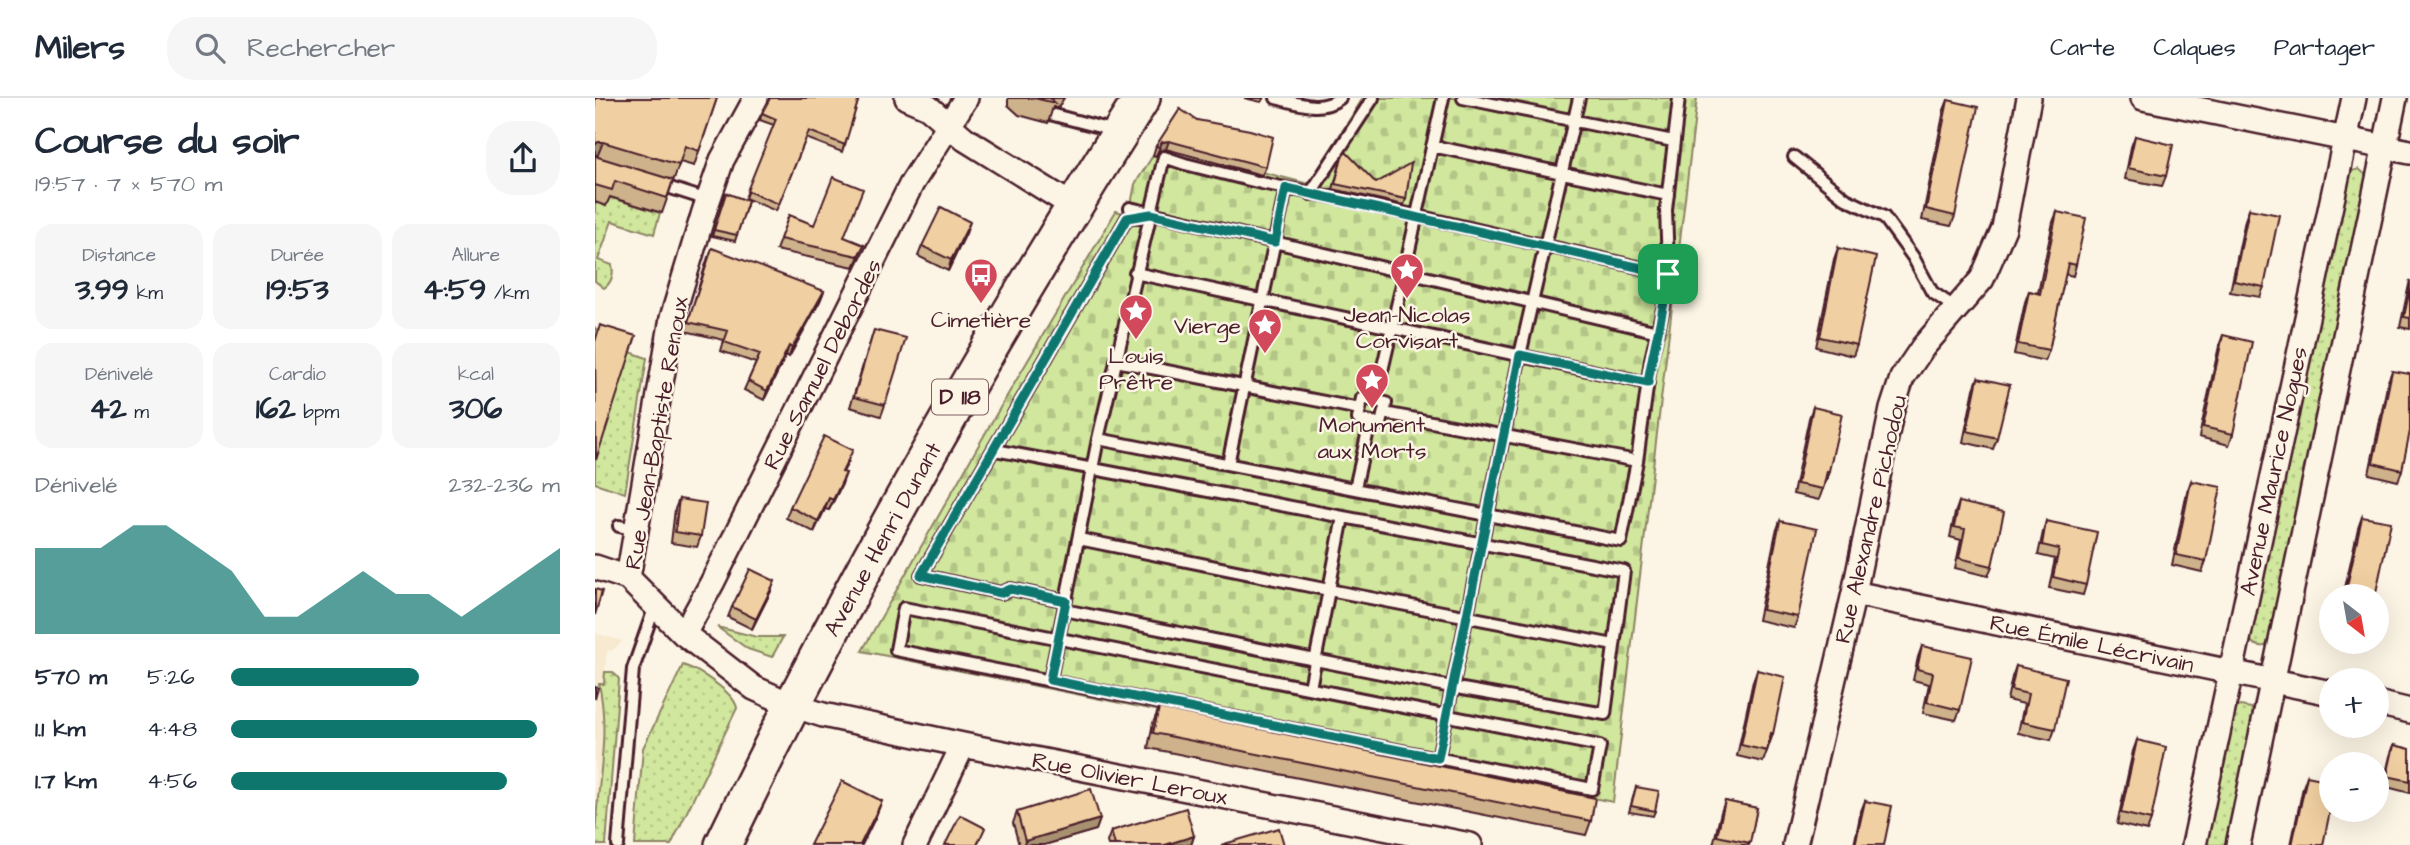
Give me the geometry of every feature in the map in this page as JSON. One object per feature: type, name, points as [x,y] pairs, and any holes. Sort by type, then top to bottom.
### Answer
[{"type":"main road","name":"Avenue Henri Dunant","points":[[723,845],[855,586],[972,376],[1073,206],[1142,98]]},
{"type":"street","name":"Rue Jean-Baptiste Renoux","points":[[756,98],[722,160],[673,318],[628,528],[628,578],[684,634],[754,688],[792,705]]},
{"type":"street","points":[[907,98],[928,107],[965,139],[1073,206]]},
{"type":"street","name":"Rue Samuel Debordes","points":[[684,634],[912,183],[966,98]]},
{"type":"street","name":"Rue Alexandre Pichodou","points":[[1795,845],[1854,593],[1892,409],[1902,378],[1923,347],[1982,279],[2004,228],[2029,98]]},
{"type":"street","points":[[2143,98],[2410,152]]},
{"type":"street","name":"Avenue Maurice Nogues","points":[[2194,845],[2354,98]]},
{"type":"street","name":"Avenue Maurice Nogues","points":[[2238,845],[2395,98]]},
{"type":"street","points":[[595,568],[628,578]]},
{"type":"street","name":"Rue Émile Lécrivain","points":[[1854,593],[2319,691]]},
{"type":"street","name":"Rue Olivier Leroux","points":[[792,705],[823,715],[963,745],[1470,845]]},
{"type":"street","points":[[2389,706],[2410,711]]},
{"type":"street","points":[[915,845],[963,745]]},
{"type":"lane","points":[[1276,98],[1324,107],[1340,98]]},
{"type":"lane","points":[[1310,194],[1373,98]]},
{"type":"lane","points":[[1375,401],[1443,98]]},
{"type":"lane","points":[[1463,98],[1673,141]]},
{"type":"lane","points":[[1438,758],[1486,513],[1579,98]]},
{"type":"lane","points":[[1098,439],[1621,541],[1665,300],[1668,274],[1668,195],[1679,98]]},
{"type":"lane","points":[[1050,114],[1120,132]]},
{"type":"lane","points":[[1432,146],[1668,195]]},
{"type":"lane","points":[[1050,680],[1098,439],[1164,157],[1310,194],[1348,200],[1668,274]]},
{"type":"lane","points":[[1794,157],[1846,199],[1884,217],[1913,257],[1932,292],[1957,309]]},
{"type":"lane","points":[[645,181],[708,200]]},
{"type":"lane","points":[[1228,464],[1286,188]]},
{"type":"lane","points":[[1130,208],[1658,332]]},
{"type":"lane","points":[[995,450],[1623,571],[1605,714],[1316,660],[1065,605],[1011,589],[1001,593],[921,575],[1127,218],[1151,214]]},
{"type":"lane","points":[[1135,273],[1648,383]]},
{"type":"lane","points":[[1116,361],[1360,409]]},
{"type":"lane","points":[[1362,398],[1375,401],[1385,403],[1381,424],[1358,419],[1362,398]]},
{"type":"lane","points":[[1384,413],[1637,461]]},
{"type":"lane","points":[[1355,488],[1370,422]]},
{"type":"lane","points":[[1310,688],[1343,517]]},
{"type":"lane","points":[[1079,539],[1614,645]]},
{"type":"lane","points":[[618,845],[633,669],[655,606]]},
{"type":"lane","points":[[904,608],[1058,638],[1600,746],[1591,789],[896,650],[904,608]]},
{"type":"shaded area","points":[[595,633],[623,641],[613,650],[607,651],[605,672],[613,672],[619,679],[606,845],[595,845]]},
{"type":"green space","points":[[1363,98],[1697,98],[1613,802],[862,651],[994,418],[1116,211],[1129,215],[1135,184],[1159,146],[1309,184]]},
{"type":"green space","points":[[2359,169],[2367,176],[2271,639],[2265,646],[2260,646],[2253,643],[2249,637],[2348,172]]},
{"type":"green space","points":[[609,197],[660,213],[654,234],[612,221],[598,260],[612,265],[612,278],[604,288],[595,281],[595,202]]},
{"type":"green space","points":[[595,328],[619,347],[647,358],[625,493],[595,483]]},
{"type":"green space","points":[[717,627],[757,637],[783,637],[772,657],[748,649]]},
{"type":"green space","points":[[683,665],[723,689],[737,708],[671,845],[635,845],[643,748]]},
{"type":"green space","points":[[605,672],[613,672],[619,679],[606,845],[595,845],[603,744],[599,684],[604,684]]},
{"type":"green space","points":[[2240,706],[2251,708],[2255,715],[2228,845],[2204,845],[2235,709]]},
{"type":"building","points":[[595,98],[717,98],[699,151],[685,146],[679,165],[603,142],[595,145]]},
{"type":"building","points":[[770,98],[859,98],[845,145],[809,131],[779,204],[747,191],[776,119],[762,113]]},
{"type":"building","points":[[1034,98],[1050,98],[1055,103]]},
{"type":"building","points":[[1948,100],[1978,107],[1955,216],[1926,209]]},
{"type":"building","points":[[1180,109],[1197,120],[1273,137],[1266,167],[1169,141],[1156,146]]},
{"type":"building","points":[[2135,136],[2173,145],[2166,176],[2128,168]]},
{"type":"building","points":[[1346,152],[1376,183],[1411,163],[1406,199],[1335,184],[1342,157]]},
{"type":"building","points":[[595,154],[673,180],[667,198],[615,181],[612,190],[595,185]]},
{"type":"building","points":[[833,177],[863,189],[844,237],[864,245],[858,256],[780,239],[789,215],[814,225]]},
{"type":"building","points":[[726,193],[748,201],[737,235],[714,230]]},
{"type":"building","points":[[941,207],[970,222],[951,260],[922,246]]},
{"type":"building","points":[[2249,209],[2279,215],[2264,287],[2234,281]]},
{"type":"building","points":[[2057,212],[2086,218],[2076,265],[2068,263],[2049,350],[2018,344],[2029,291],[2040,294]]},
{"type":"building","points":[[712,248],[824,291],[792,348],[789,346],[767,391],[748,381],[760,354],[724,342],[728,331],[688,322]]},
{"type":"building","points":[[1838,248],[1876,257],[1857,345],[1820,337]]},
{"type":"building","points":[[2410,288],[2410,318],[2404,317]]},
{"type":"building","points":[[600,325],[636,336],[596,460],[595,342]]},
{"type":"building","points":[[874,330],[906,338],[885,405],[854,397]]},
{"type":"building","points":[[2223,335],[2252,342],[2233,434],[2203,427]]},
{"type":"building","points":[[2392,371],[2410,374],[2410,431],[2402,470],[2373,463]]},
{"type":"building","points":[[1978,378],[2010,385],[1997,438],[1967,431]]},
{"type":"building","points":[[1813,407],[1842,414],[1823,489],[1797,484]]},
{"type":"building","points":[[824,436],[853,450],[833,500],[829,498],[818,521],[790,507]]},
{"type":"building","points":[[2191,481],[2221,487],[2206,561],[2176,555]]},
{"type":"building","points":[[679,499],[706,503],[701,536],[675,532]]},
{"type":"building","points":[[1959,502],[2004,512],[1992,566],[1959,558],[1965,529],[1954,527]]},
{"type":"building","points":[[2362,517],[2391,522],[2378,584],[2348,584]]},
{"type":"building","points":[[1780,521],[1817,529],[1798,617],[1762,610]]},
{"type":"building","points":[[2046,521],[2097,532],[2086,585],[2053,577],[2059,549],[2042,545]]},
{"type":"building","points":[[750,569],[775,581],[756,619],[732,607]]},
{"type":"building","points":[[595,589],[602,591],[595,615]]},
{"type":"building","points":[[1922,646],[1972,657],[1960,710],[1927,702],[1933,673],[1917,669]]},
{"type":"building","points":[[2016,666],[2066,678],[2055,729],[2022,722],[2028,694],[2011,690]]},
{"type":"building","points":[[1757,670],[1785,677],[1767,751],[1741,745]]},
{"type":"building","points":[[1159,708],[1595,798],[1591,821],[1153,733]]},
{"type":"building","points":[[2137,740],[2166,747],[2151,820],[2121,813]]},
{"type":"building","points":[[2394,745],[2410,749],[2410,781],[2389,776]]},
{"type":"building","points":[[2307,776],[2319,778],[2319,822],[2328,822],[2323,845],[2292,845]]},
{"type":"building","points":[[842,781],[882,801],[860,845],[810,845]]},
{"type":"building","points":[[1636,787],[1659,791],[1655,811],[1631,806]]},
{"type":"building","points":[[1091,789],[1100,819],[1025,841],[1017,812]]},
{"type":"building","points":[[1725,801],[1757,808],[1750,843],[1717,836]]},
{"type":"building","points":[[1865,801],[1892,806],[1884,845],[1855,845]]},
{"type":"building","points":[[1186,808],[1194,836],[1165,845],[1115,845],[1111,831]]},
{"type":"building","points":[[960,815],[985,828],[977,845],[945,845]]},
{"type":"building","points":[[1279,828],[1284,845],[1221,845]]},
{"type":"place","name":"Jean-Nicolas Corvisart","points":[[1407,300]]},
{"type":"place","name":"Cimetière","points":[[981,305]]},
{"type":"place","name":"Louis Prêtre","points":[[1136,341]]},
{"type":"place","name":"Vierge","points":[[1265,355]]},
{"type":"place","name":"Monument aux Morts","points":[[1372,410]]},
{"type":"route","points":[[1286,188],[1668,274],[1663,316],[1654,342],[1648,383],[1520,355],[1438,758],[1050,680],[1066,601],[1011,589],[1001,593],[921,575],[1127,218],[1151,214],[1275,242],[1286,188]]}]
